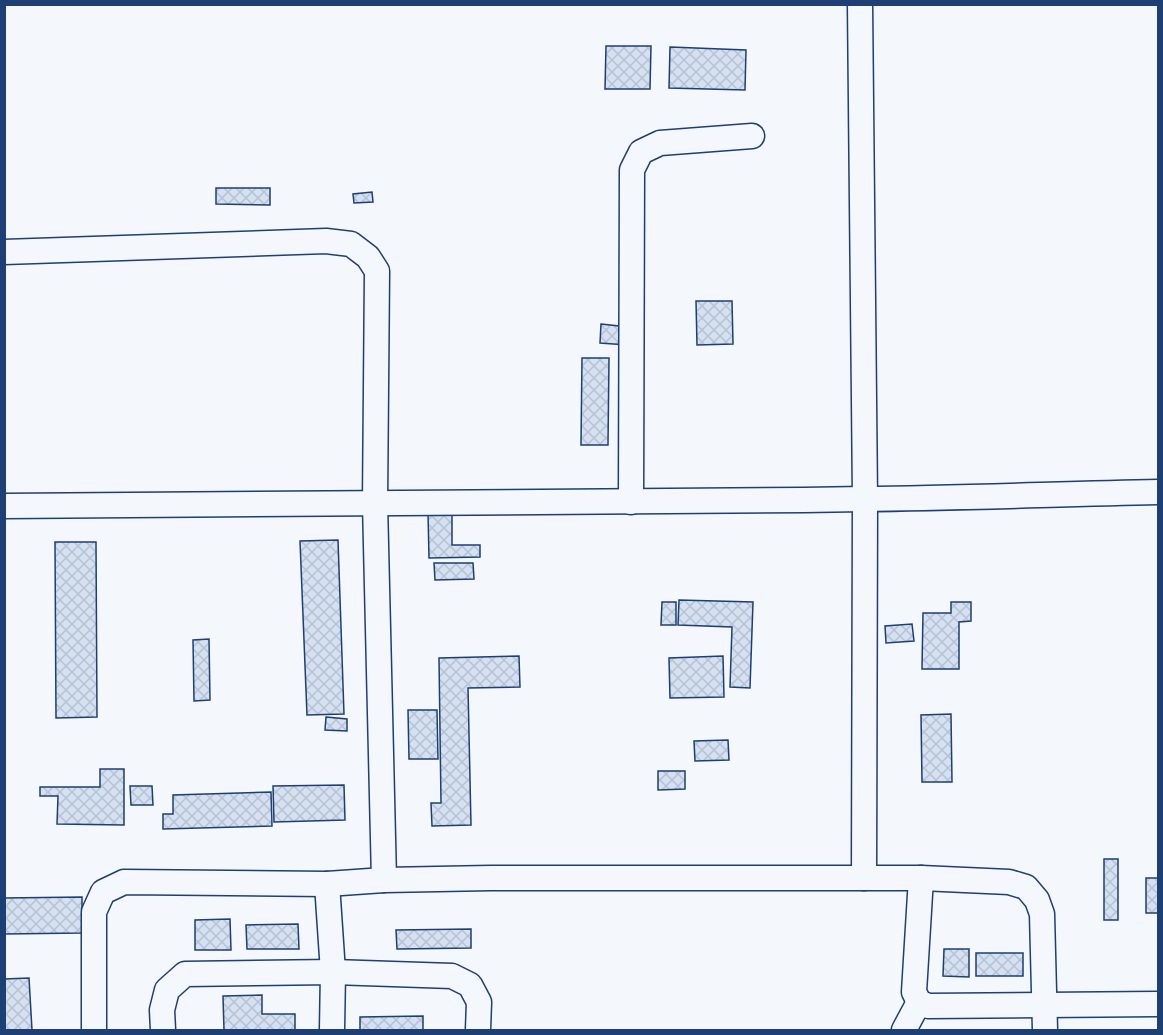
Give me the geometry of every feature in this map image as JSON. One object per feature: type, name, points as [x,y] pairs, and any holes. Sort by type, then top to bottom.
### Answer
[{"type":"street","points":[[860,4],[865,499],[864,878]]},
{"type":"street","points":[[631,502],[632,170],[640,152],[660,143],[752,136]]},
{"type":"street","points":[[4,252],[326,241],[351,244],[368,257],[377,271],[375,503],[384,880]]},
{"type":"street","points":[[4,506],[631,502],[1158,492]]},
{"type":"street","points":[[94,1030],[94,912],[103,892],[124,882],[327,884],[384,880],[491,878],[921,878],[1009,882],[1026,887],[1037,900],[1042,914],[1045,1030]]},
{"type":"street","points":[[921,878],[914,992],[919,1002],[928,1006],[1158,1004]]},
{"type":"street","points":[[327,884],[333,972],[332,1030]]},
{"type":"street","points":[[163,1030],[162,1010],[167,990],[185,974],[333,972],[452,976],[470,985],[478,1002],[478,1030]]},
{"type":"street","points":[[904,1030],[919,1002]]},
{"type":"building","points":[[606,46],[651,46],[650,89],[605,89]]},
{"type":"building","points":[[670,47],[746,50],[745,90],[669,88]]},
{"type":"building","points":[[216,188],[270,188],[270,205],[216,204]]},
{"type":"building","points":[[372,192],[373,202],[354,203],[353,194]]},
{"type":"building","points":[[696,301],[732,301],[733,344],[697,345]]},
{"type":"building","points":[[601,324],[628,327],[627,345],[600,343]]},
{"type":"building","points":[[582,358],[609,358],[608,445],[581,445]]},
{"type":"building","points":[[428,513],[452,513],[452,545],[480,545],[480,557],[429,558]]},
{"type":"building","points":[[338,540],[344,714],[307,715],[300,541]]},
{"type":"building","points":[[55,542],[96,542],[97,717],[56,718]]},
{"type":"building","points":[[434,563],[473,563],[474,579],[435,580]]},
{"type":"building","points":[[679,600],[753,602],[750,688],[730,687],[732,627],[678,625]]},
{"type":"building","points":[[662,602],[676,602],[676,625],[661,625]]},
{"type":"building","points":[[951,602],[971,602],[971,621],[959,622],[959,669],[922,669],[923,613],[951,613]]},
{"type":"building","points":[[912,624],[914,641],[886,643],[885,626]]},
{"type":"building","points":[[209,639],[210,700],[194,701],[193,640]]},
{"type":"building","points":[[519,656],[520,687],[468,688],[471,825],[432,826],[431,803],[441,803],[439,658]]},
{"type":"building","points":[[723,656],[724,697],[670,698],[669,658]]},
{"type":"building","points":[[408,710],[437,710],[438,759],[409,759]]},
{"type":"building","points":[[951,714],[952,782],[922,782],[921,715]]},
{"type":"building","points":[[326,717],[347,719],[347,731],[325,730]]},
{"type":"building","points":[[728,740],[729,760],[695,761],[694,741]]},
{"type":"building","points":[[100,769],[124,769],[124,825],[57,824],[58,796],[40,796],[40,787],[100,787]]},
{"type":"building","points":[[658,771],[685,771],[685,789],[658,790]]},
{"type":"building","points":[[344,785],[345,820],[274,822],[273,786]]},
{"type":"building","points":[[130,786],[152,786],[153,805],[131,805]]},
{"type":"building","points":[[271,792],[272,826],[163,829],[163,814],[173,814],[173,795]]},
{"type":"building","points":[[1104,859],[1118,859],[1118,920],[1104,920]]},
{"type":"building","points":[[1146,878],[1158,878],[1158,913],[1146,913]]},
{"type":"building","points":[[82,897],[82,933],[4,934],[4,898]]},
{"type":"building","points":[[230,919],[231,950],[195,950],[195,920]]},
{"type":"building","points":[[298,924],[299,949],[247,949],[246,925]]},
{"type":"building","points":[[471,929],[471,948],[397,949],[396,930]]},
{"type":"building","points":[[944,949],[969,949],[969,977],[943,976]]},
{"type":"building","points":[[976,953],[1023,953],[1023,976],[976,976]]},
{"type":"building","points":[[29,978],[32,1030],[4,1030],[4,979]]},
{"type":"building","points":[[262,995],[262,1014],[295,1014],[295,1030],[224,1030],[223,996]]},
{"type":"building","points":[[423,1016],[423,1030],[360,1030],[360,1017]]}]
